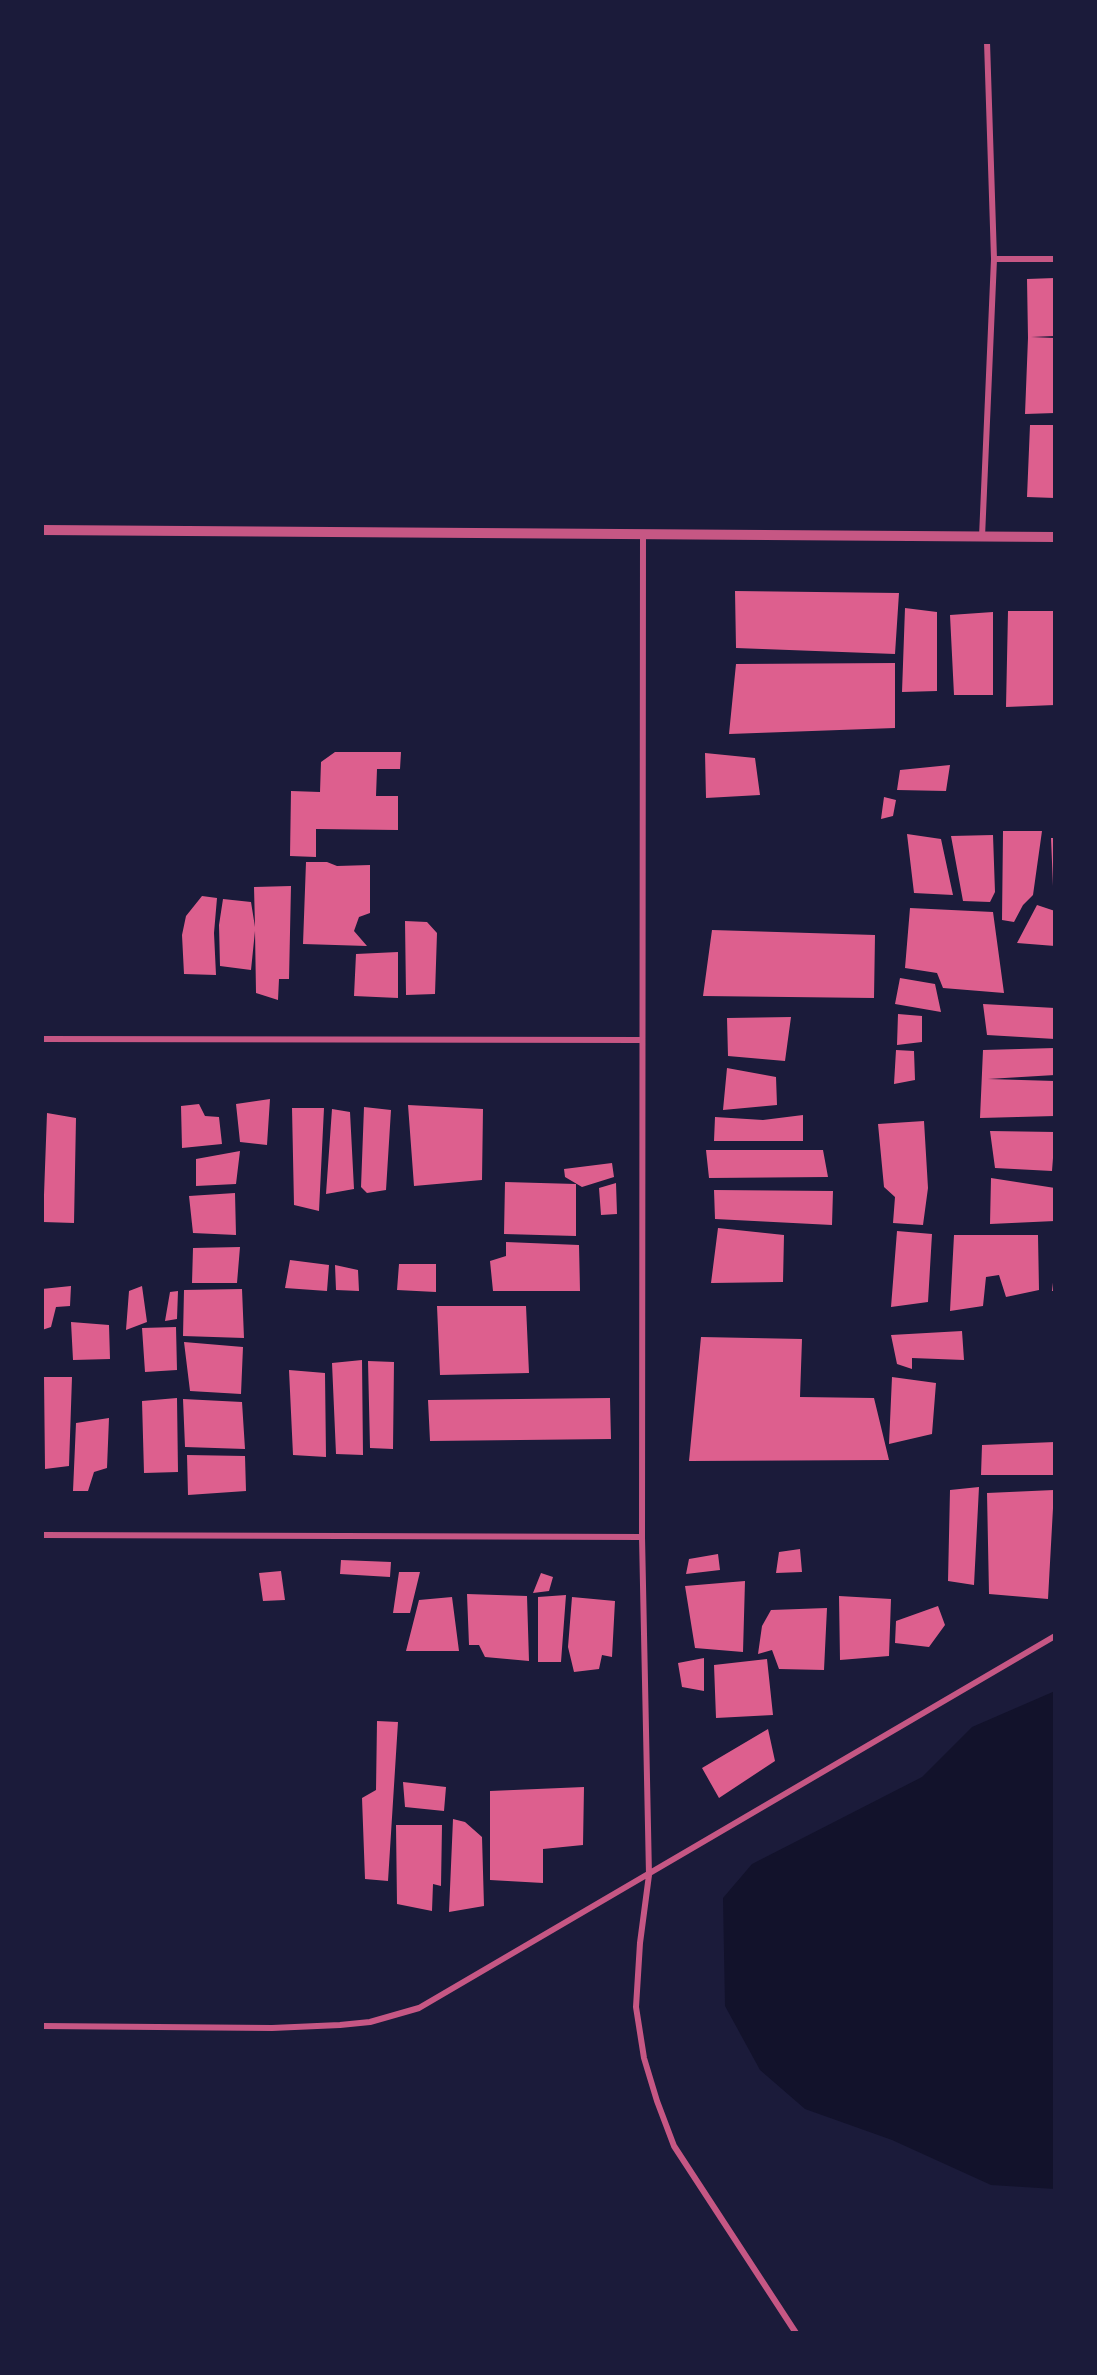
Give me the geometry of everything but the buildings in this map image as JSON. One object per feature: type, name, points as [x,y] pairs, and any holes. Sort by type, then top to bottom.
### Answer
[{"type":"street","points":[[982,537],[994,259],[987,42]]},
{"type":"street","points":[[994,259],[1055,259]]},
{"type":"street","points":[[42,530],[1055,537]]},
{"type":"street","points":[[643,534],[642,1537],[650,1875],[640,1943],[636,2007],[644,2058],[674,2146],[796,2333]]},
{"type":"street","points":[[42,1040],[642,1040]]},
{"type":"street","points":[[42,1535],[642,1537]]},
{"type":"street","points":[[42,2026],[272,2028],[370,2022],[418,2008],[650,1875],[1055,1636]]},
{"type":"shaded area","points":[[1055,1691],[1055,2189],[991,2185],[892,2140],[805,2109],[760,2070],[725,2006],[723,1898],[752,1864],[922,1777],[972,1727]]}]
